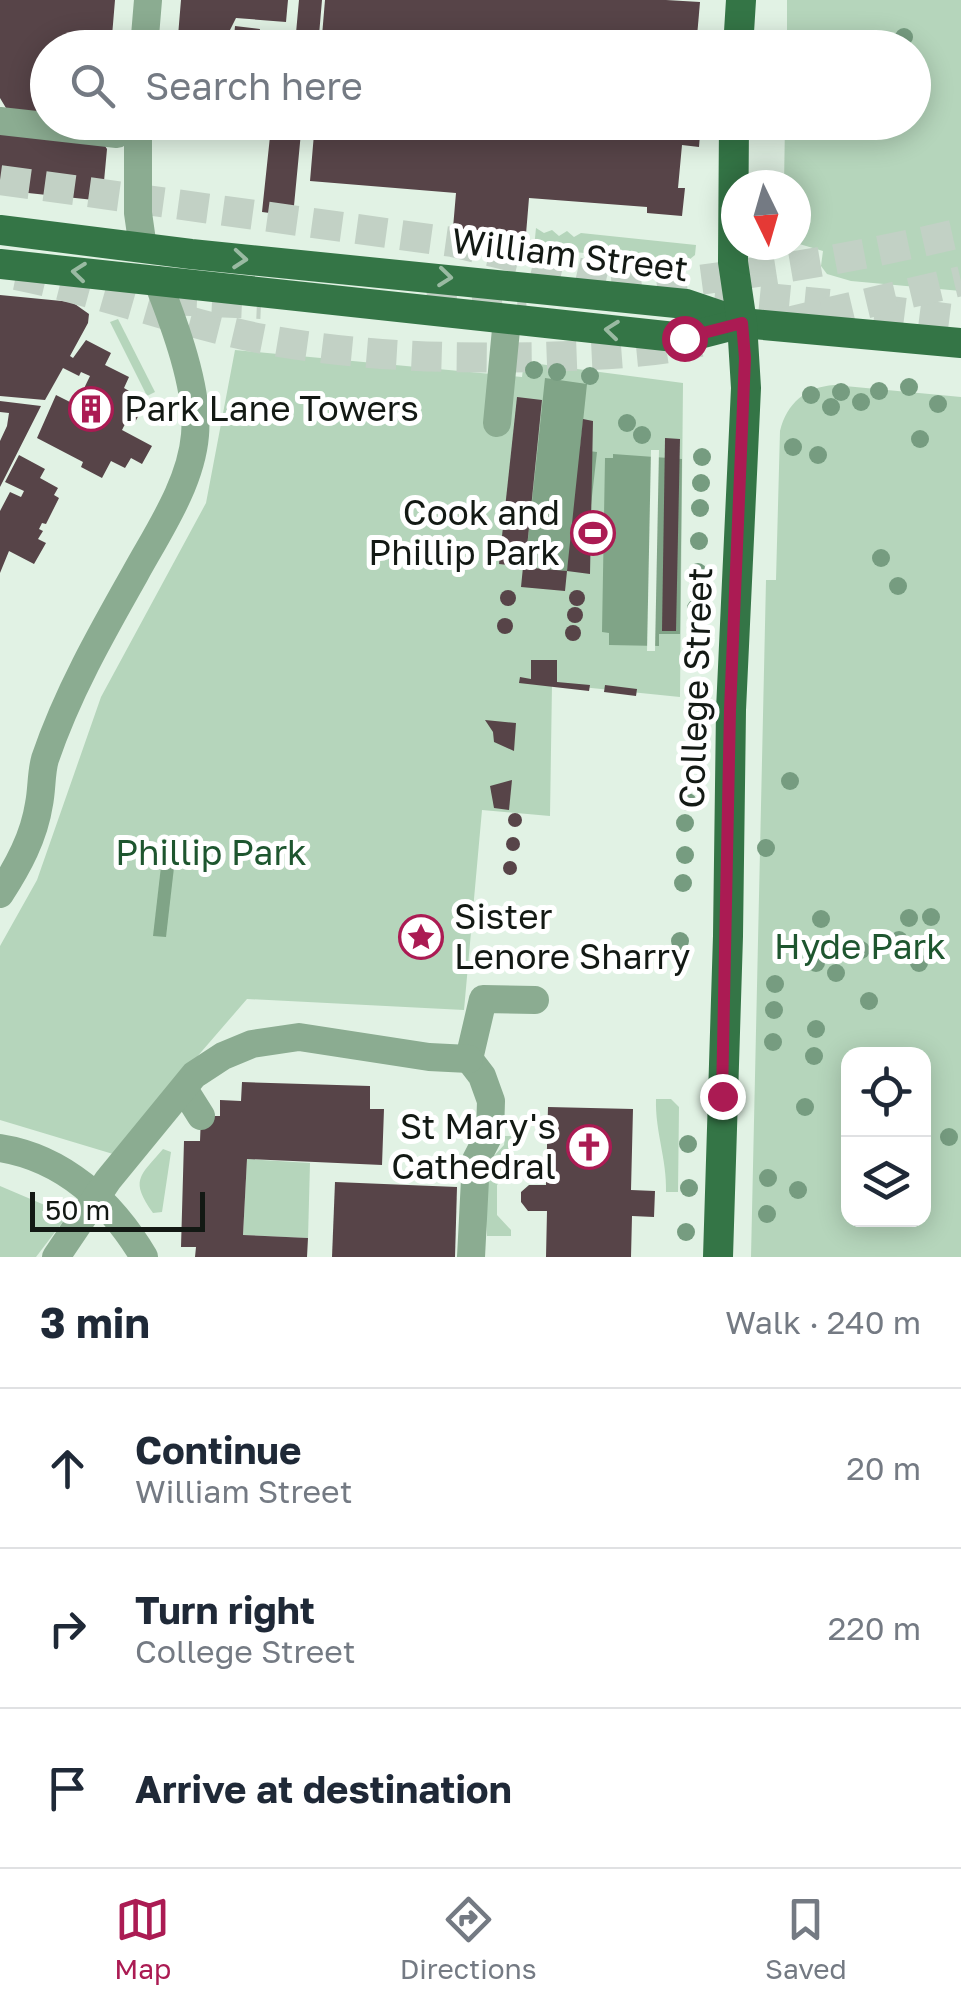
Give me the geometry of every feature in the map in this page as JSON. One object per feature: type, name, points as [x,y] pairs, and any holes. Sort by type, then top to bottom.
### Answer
[{"type":"main road","points":[[739,30],[741,0]]},
{"type":"main road","name":"College Street","points":[[718,1257],[730,710],[746,388],[733,262],[734,140]]},
{"type":"main road","name":"William Street","points":[[0,230],[686,304],[742,323]]},
{"type":"main road","points":[[143,248],[157,280]]},
{"type":"main road","name":"William Street","points":[[0,264],[684,338],[742,323]]},
{"type":"main road","points":[[742,323],[961,343]]},
{"type":"street","points":[[146,30],[148,0]]},
{"type":"street","points":[[0,121],[30,125]]},
{"type":"street","points":[[130,140],[143,248]]},
{"type":"street","points":[[0,894],[26,850],[39,807],[44,764],[74,686],[163,522],[192,452],[195,434],[189,386],[172,318],[157,280]]},
{"type":"street","points":[[498,423],[507,319]]},
{"type":"street","points":[[469,1059],[483,999],[535,1000]]},
{"type":"street","points":[[56,1257],[98,1196],[194,1075],[223,1056],[275,1038],[316,1038],[429,1057],[469,1059],[482,1076],[491,1101],[490,1132],[476,1160],[471,1257]]},
{"type":"street","points":[[184,1089],[201,1116]]},
{"type":"street","points":[[0,1148],[39,1159],[98,1196],[144,1257]]},
{"type":"green space","points":[[787,0],[961,0],[961,291],[851,281],[827,274],[821,266],[823,251],[811,247],[811,170],[784,170],[785,140],[931,140],[931,30],[787,30]]},
{"type":"green space","points":[[536,228],[544,233],[552,230],[559,236],[567,231],[574,237],[581,233],[696,245],[695,255],[685,263],[534,248]]},
{"type":"green space","points":[[118,319],[155,392],[147,396],[110,322]]},
{"type":"green space","name":"Phillip Park","points":[[235,350],[522,377],[524,362],[683,383],[680,697],[552,684],[550,816],[482,810],[464,1010],[247,999],[113,1154],[0,1120],[0,946],[37,880],[101,697],[206,503]]},
{"type":"green space","name":"Hyde Park","points":[[834,385],[961,397],[961,1257],[751,1257],[766,580],[776,580],[780,431],[787,412],[799,398]]},
{"type":"green space","points":[[656,1099],[671,1099],[679,1107],[678,1192],[666,1192]]},
{"type":"green space","points":[[505,1136],[513,1136],[513,1168],[497,1185],[497,1215],[511,1230],[511,1236],[487,1236],[483,1168],[504,1145]]},
{"type":"green space","points":[[163,1149],[171,1152],[162,1212],[153,1213],[141,1193],[140,1179]]},
{"type":"green space","points":[[247,1159],[310,1163],[308,1238],[243,1235]]},
{"type":"green space","points":[[0,1186],[68,1215],[36,1257],[0,1257]]},
{"type":"shaded area","points":[[545,378],[587,384],[580,450],[597,452],[584,567],[568,566],[567,571],[555,570],[555,564],[551,570],[540,568],[538,562],[537,568],[525,567]]},
{"type":"shaded area","points":[[613,454],[682,459],[680,634],[659,634],[659,646],[609,645],[609,633],[602,632],[605,458],[613,458]]},
{"type":"shaded area","points":[[163,849],[176,850],[166,937],[153,936]]},
{"type":"pier","points":[[651,450],[659,450],[655,651],[647,651]]},
{"type":"building","points":[[0,0],[115,0],[112,30],[30,30],[30,120],[12,118],[0,98]]},
{"type":"building","points":[[181,0],[288,0],[286,22],[236,18],[230,30],[178,30]]},
{"type":"building","points":[[299,0],[322,0],[319,30],[296,30]]},
{"type":"building","points":[[325,0],[700,2],[698,30],[322,30]]},
{"type":"building","points":[[235,26],[260,29],[260,30],[235,30]]},
{"type":"building","points":[[0,133],[30,136],[30,140],[103,143],[107,149],[103,192],[94,200],[0,190]]},
{"type":"building","points":[[270,140],[300,140],[293,216],[262,212]]},
{"type":"building","points":[[313,140],[700,140],[699,147],[682,145],[678,188],[685,188],[682,216],[647,213],[647,207],[529,198],[526,234],[453,228],[456,193],[310,181]]},
{"type":"building","points":[[0,295],[72,302],[89,314],[70,356],[73,358],[86,340],[111,353],[105,365],[129,377],[124,388],[129,391],[123,404],[140,413],[134,424],[127,420],[122,430],[152,446],[142,464],[131,458],[125,468],[111,461],[102,478],[81,467],[83,462],[37,438],[56,395],[76,405],[90,376],[81,372],[79,376],[63,368],[45,400],[0,396]]},
{"type":"building","points":[[517,397],[542,400],[525,567],[499,564]]},
{"type":"building","points":[[0,401],[41,406],[0,487],[0,441],[9,413],[0,412]]},
{"type":"building","points":[[583,419],[593,421],[590,574],[567,571]]},
{"type":"building","points":[[665,438],[680,439],[676,631],[662,631]]},
{"type":"building","points":[[19,455],[45,469],[40,478],[58,488],[54,495],[59,498],[46,524],[42,523],[39,529],[43,531],[38,539],[46,543],[34,564],[9,551],[0,573],[0,511],[10,492],[21,497],[24,491],[5,482]]},
{"type":"building","points":[[523,567],[567,571],[565,591],[521,587]]},
{"type":"building","points":[[508,590],[516,598],[508,606],[500,598]]},
{"type":"building","points":[[577,590],[585,598],[577,606],[569,598]]},
{"type":"building","points":[[575,607],[583,615],[575,623],[567,615]]},
{"type":"building","points":[[505,618],[513,626],[505,634],[497,626]]},
{"type":"building","points":[[573,625],[581,633],[573,641],[565,633]]},
{"type":"building","points":[[531,660],[557,660],[557,682],[590,685],[589,691],[519,683],[520,677],[531,679]]},
{"type":"building","points":[[605,685],[637,689],[636,696],[604,692]]},
{"type":"building","points":[[485,720],[516,723],[514,751],[494,742]]},
{"type":"building","points":[[512,780],[509,810],[494,808],[490,786]]},
{"type":"building","points":[[515,813],[522,820],[515,827],[508,820]]},
{"type":"building","points":[[513,837],[520,844],[513,851],[506,844]]},
{"type":"building","points":[[510,861],[517,868],[510,875],[503,868]]},
{"type":"building","points":[[242,1082],[370,1086],[370,1109],[384,1109],[382,1165],[247,1159],[243,1235],[308,1238],[307,1257],[195,1257],[196,1247],[181,1247],[184,1141],[200,1141],[201,1116],[220,1116],[220,1100],[241,1101]]},
{"type":"building","name":"St Mary's Cathedral","points":[[548,1107],[633,1109],[631,1190],[655,1191],[654,1217],[632,1216],[631,1257],[546,1257],[547,1211],[528,1211],[521,1202],[521,1192],[529,1185],[546,1185]]},
{"type":"building","points":[[335,1182],[457,1187],[455,1257],[332,1257]]},
{"type":"tunnel","points":[[0,180],[452,242],[625,284]]},
{"type":"tunnel","points":[[612,289],[787,267],[961,233]]},
{"type":"tunnel","points":[[16,275],[236,333],[335,350],[438,357],[541,357],[601,355],[700,342]]},
{"type":"tunnel","points":[[779,324],[961,281]]},
{"type":"tunnel","points":[[715,293],[829,304]]},
{"type":"tunnel","points":[[427,301],[526,296]]},
{"type":"tunnel","points":[[167,300],[261,304]]},
{"type":"tunnel","points":[[875,309],[961,320]]},
{"type":"place","name":"Park Lane Towers","points":[[91,409]]},
{"type":"place","name":"Cook and Phillip Park","points":[[593,533]]},
{"type":"place","name":"Sister Lenore Sharry","points":[[421,937]]},
{"type":"place","name":"St Mary's Cathedral","points":[[589,1147]]},
{"type":"route","points":[[684,338],[742,323],[745,358],[730,710],[722,1096]]}]
